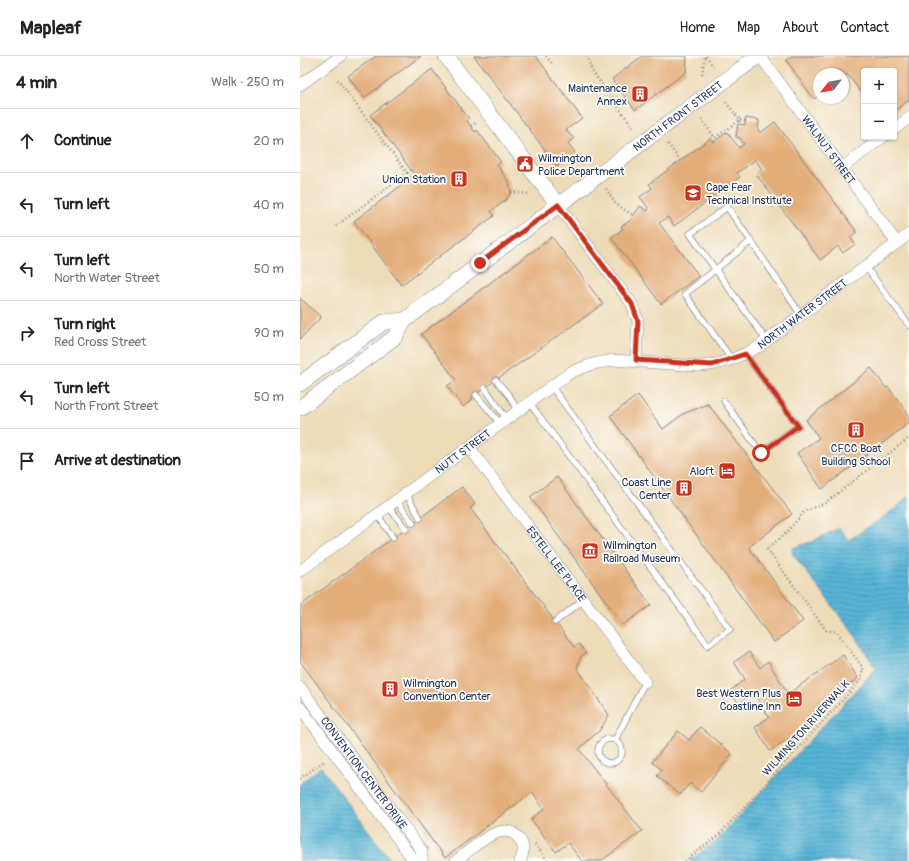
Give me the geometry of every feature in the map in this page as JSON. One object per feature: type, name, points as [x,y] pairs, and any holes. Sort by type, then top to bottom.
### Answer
[{"type":"main road","points":[[446,56],[558,205]]},
{"type":"main road","name":"NORTH FRONT STREET","points":[[300,408],[395,337],[405,320],[759,56]]},
{"type":"main road","points":[[300,384],[384,322],[405,320]]},
{"type":"street","points":[[300,85],[341,56]]},
{"type":"street","name":"WALNUT STREET","points":[[759,56],[897,243]]},
{"type":"street","points":[[897,127],[909,118]]},
{"type":"street","points":[[842,168],[879,140]]},
{"type":"street","points":[[558,205],[632,304],[638,321],[636,360]]},
{"type":"street","name":"NORTH WATER STREET","points":[[636,360],[700,366],[712,365],[732,360],[745,354],[767,341],[909,234]]},
{"type":"street","name":"NUTT STREET","points":[[300,571],[551,385],[571,372],[594,364],[613,360],[636,360]]},
{"type":"street","name":"ESTELL LEE PLACE","points":[[469,446],[645,682]]},
{"type":"street","name":"CONVENTION CENTER DRIVE","points":[[300,687],[422,851],[422,861],[412,858],[300,707]]},
{"type":"street","points":[[456,861],[491,835],[501,831],[512,832],[520,839],[524,851],[520,861]]},
{"type":"lane","points":[[767,341],[690,234],[727,207],[801,315]]},
{"type":"lane","points":[[732,360],[685,294],[751,242]]},
{"type":"lane","points":[[866,266],[909,326]]},
{"type":"lane","points":[[724,401],[761,453],[798,426],[745,354]]},
{"type":"lane","points":[[496,380],[511,398],[517,411]]},
{"type":"lane","points":[[529,402],[708,645],[730,629],[551,385]]},
{"type":"lane","points":[[485,388],[503,421]]},
{"type":"lane","points":[[476,395],[503,421]]},
{"type":"lane","points":[[406,493],[420,518]]},
{"type":"lane","points":[[392,503],[413,524]]},
{"type":"lane","points":[[392,503],[406,529]]},
{"type":"lane","points":[[377,514],[393,538]]},
{"type":"lane","points":[[555,622],[584,600]]},
{"type":"lane","points":[[615,740],[645,682]]},
{"type":"lane","points":[[606,740],[615,740],[622,747],[621,756],[615,762],[606,763],[599,756],[599,746],[606,740]]},
{"type":"path","points":[[546,56],[553,65]]},
{"type":"path","points":[[587,56],[592,71],[633,127]]},
{"type":"path","points":[[705,56],[713,66]]},
{"type":"path","points":[[702,74],[705,56]]},
{"type":"path","points":[[337,79],[407,173]]},
{"type":"path","points":[[725,101],[740,120],[746,121]]},
{"type":"path","points":[[701,119],[716,139],[740,120]]},
{"type":"path","points":[[471,126],[476,123]]},
{"type":"path","points":[[668,144],[680,161]]},
{"type":"path","points":[[336,226],[411,170]]},
{"type":"path","points":[[606,189],[616,204],[634,216]]},
{"type":"path","points":[[511,192],[529,194]]},
{"type":"path","name":"WILMINGTON RIVERWALK","points":[[685,861],[718,836],[861,680],[863,668],[837,632],[826,630],[767,549],[794,525],[805,511],[824,503],[909,438]]},
{"type":"path","points":[[300,779],[324,761],[329,767]]},
{"type":"water","points":[[909,495],[909,861],[689,861],[715,842],[876,669],[857,638],[792,553],[793,548],[811,542],[839,528],[849,540],[895,509]]},
{"type":"water","points":[[321,767],[391,861],[300,861],[300,784]]},
{"type":"building","points":[[376,56],[421,56],[364,98],[348,76]]},
{"type":"building","points":[[474,56],[536,56],[582,118],[566,130],[574,139],[568,143],[575,152],[557,166]]},
{"type":"building","name":"Maintenance Annex","points":[[642,56],[687,56],[686,72],[635,110],[612,79]]},
{"type":"building","points":[[792,56],[909,56],[909,100],[897,109],[897,68],[861,68],[861,92],[849,77],[849,68],[813,68],[813,98],[786,60]]},
{"type":"building","name":"Union Station","points":[[432,69],[469,119],[467,121],[475,132],[477,130],[501,162],[497,165],[509,182],[511,192],[506,200],[491,211],[494,216],[401,285],[354,221],[415,175],[370,115]]},
{"type":"building","points":[[746,118],[759,120],[758,130],[760,133],[775,122],[857,232],[850,237],[855,244],[843,253],[838,246],[820,260],[756,174],[762,169],[755,160],[737,173],[740,177],[674,226],[668,217],[659,223],[699,276],[661,304],[611,237],[623,229],[621,226],[630,221],[640,206],[647,211],[649,209],[640,197],[652,188],[649,184],[711,138],[714,142],[727,132],[739,148],[744,144],[740,138],[736,137],[738,124],[745,125]]},
{"type":"building","points":[[552,237],[603,304],[472,397],[473,399],[463,407],[447,386],[456,380],[421,334]]},
{"type":"building","points":[[300,298],[321,317],[300,339]]},
{"type":"building","name":"CFCC Boat Building School","points":[[871,368],[886,388],[888,387],[909,415],[909,423],[822,489],[797,453],[819,438],[806,420]]},
{"type":"building","points":[[638,395],[663,429],[683,414],[708,404],[792,514],[749,547],[803,621],[774,642],[610,416]]},
{"type":"building","name":"Wilmington Railroad Museum","points":[[557,477],[651,605],[623,625],[530,497]]},
{"type":"building","points":[[462,487],[475,504],[470,508],[574,647],[579,644],[586,653],[581,656],[577,668],[609,715],[600,730],[579,749],[642,831],[601,861],[582,861],[568,843],[556,852],[531,819],[544,809],[532,792],[445,858],[300,661],[300,606]]},
{"type":"building","name":"Best Western Plus Coastline Inn","points":[[749,652],[760,668],[768,661],[788,694],[843,655],[858,678],[811,714],[814,722],[770,751],[755,727],[769,717],[753,692],[739,704],[730,691],[745,679],[734,662]]},
{"type":"building","points":[[700,727],[732,754],[701,792],[690,783],[680,795],[657,776],[662,770],[652,762],[678,731],[689,740]]},
{"type":"place","name":"Maintenance Annex","points":[[640,94]]},
{"type":"place","name":"Wilmington Police Department","points":[[525,164]]},
{"type":"place","name":"Union Station","points":[[459,179]]},
{"type":"place","name":"Cape Fear Technical Institute","points":[[693,193]]},
{"type":"place","name":"CFCC Boat Building School","points":[[856,430]]},
{"type":"place","name":"Aloft","points":[[727,471]]},
{"type":"place","name":"Coast Line Center","points":[[684,488]]},
{"type":"place","name":"Wilmington Railroad Museum","points":[[590,551]]},
{"type":"place","name":"Wilmington Convention Center","points":[[390,689]]},
{"type":"place","name":"Best Western Plus Coastline Inn","points":[[794,699]]},
{"type":"route","points":[[480,263],[558,205],[632,304],[638,321],[636,360],[700,366],[723,363],[745,354],[798,426],[761,453]]}]
